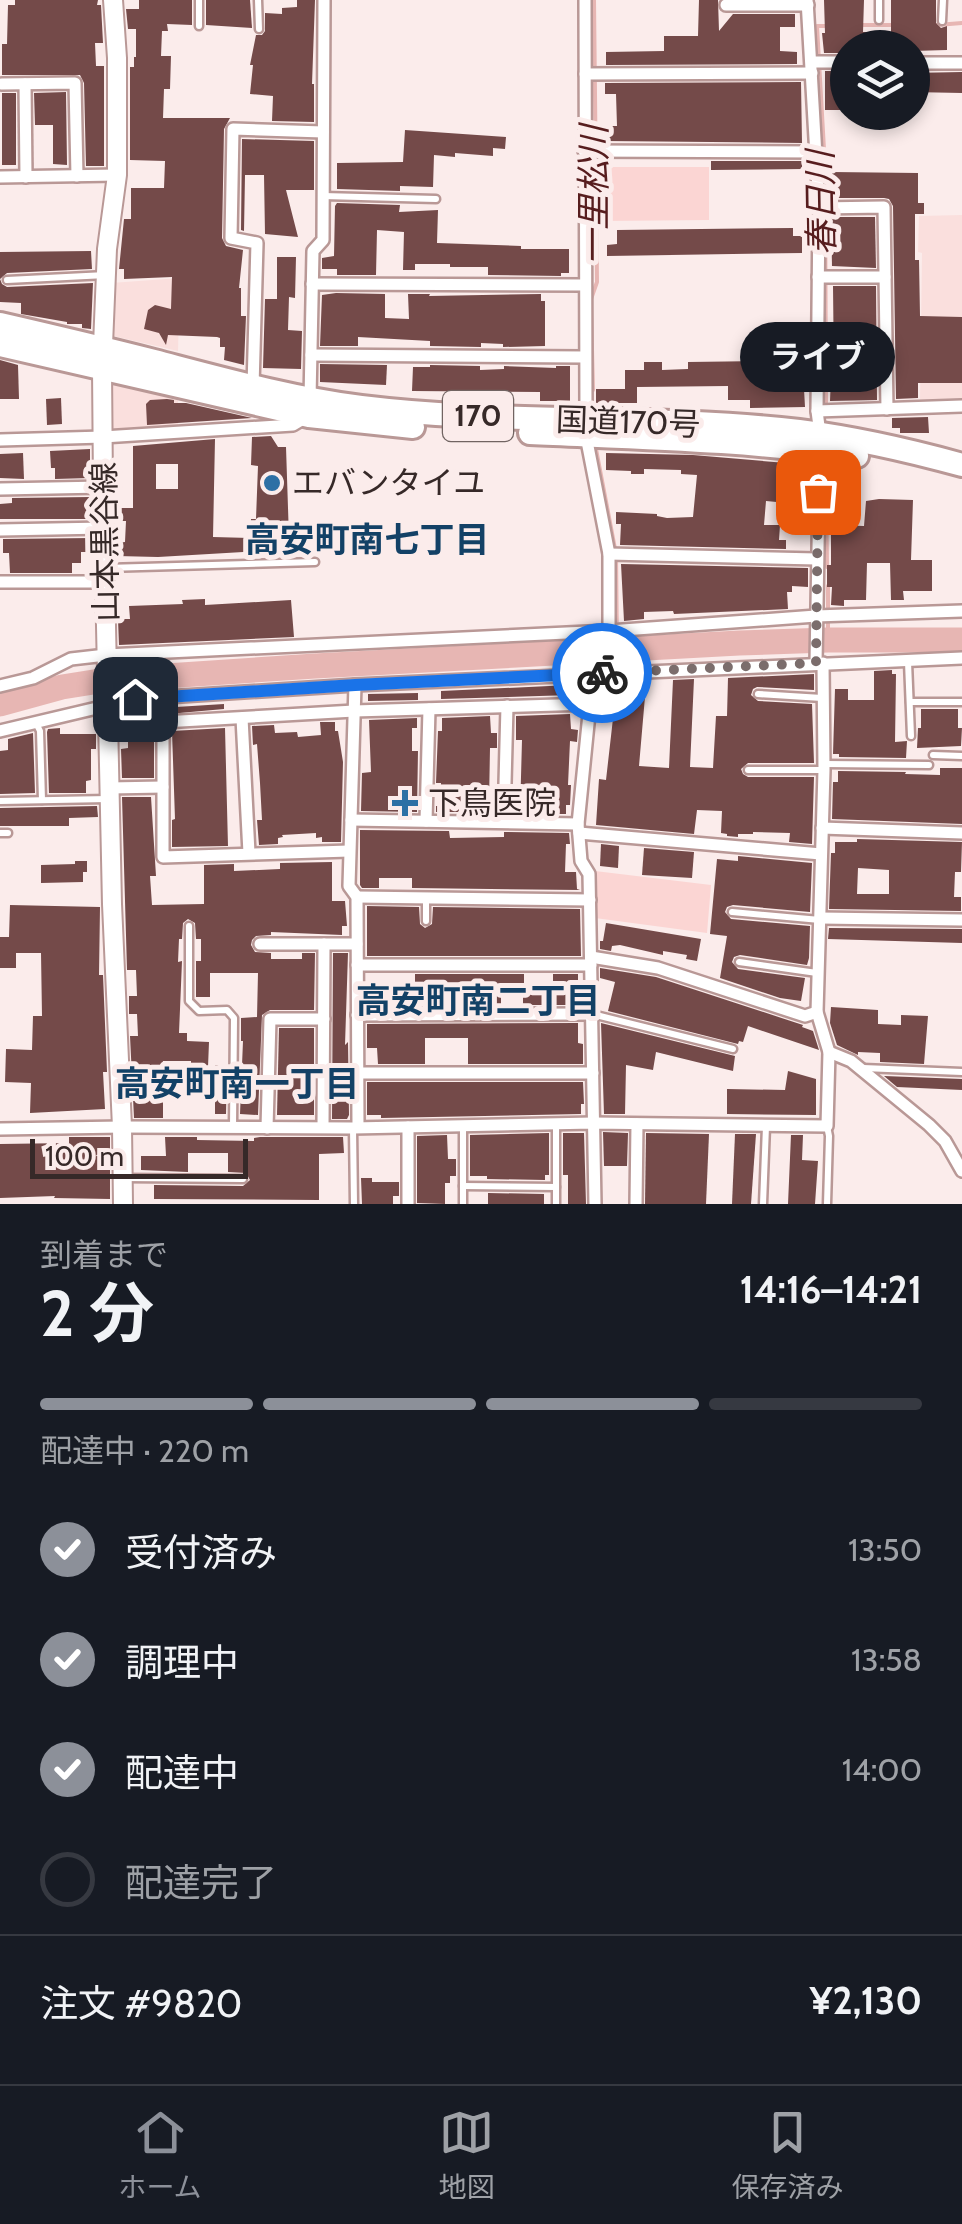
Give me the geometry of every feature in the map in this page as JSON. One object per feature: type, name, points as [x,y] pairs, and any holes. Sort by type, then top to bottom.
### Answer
[{"type":"highway","name":"国道170号","points":[[0,324],[103,358],[309,408],[498,417],[586,428],[657,421],[819,432],[895,446],[962,466]]},
{"type":"highway","name":"国道170号","points":[[0,345],[103,358],[254,387],[309,408]]},
{"type":"highway","name":"国道170号","points":[[819,432],[892,461],[962,482]]},
{"type":"main road","name":"山本黒谷線","points":[[114,0],[117,175],[107,249],[103,487],[123,1204]]},
{"type":"street","points":[[0,440],[293,425],[309,408],[313,252],[323,240],[324,0]]},
{"type":"street","points":[[585,0],[592,74],[584,285],[586,428],[614,554],[614,631]]},
{"type":"street","points":[[0,1129],[593,1123],[827,1126],[829,1052],[817,1012],[824,698],[817,559],[816,65],[808,2],[726,5]]},
{"type":"street","points":[[930,62],[962,63]]},
{"type":"street","points":[[592,74],[830,64]]},
{"type":"street","points":[[2,84],[80,83],[77,176]]},
{"type":"street","points":[[25,84],[26,176]]},
{"type":"street","points":[[254,387],[257,243],[231,238],[232,129],[323,132]]},
{"type":"street","points":[[591,151],[817,152]]},
{"type":"street","points":[[0,177],[117,175]]},
{"type":"street","points":[[819,208],[884,206],[887,409]]},
{"type":"street","points":[[818,277],[885,278]]},
{"type":"street","points":[[312,284],[584,285]]},
{"type":"street","points":[[311,355],[585,356]]},
{"type":"street","points":[[819,432],[887,409],[962,406]]},
{"type":"street","points":[[0,489],[103,487]]},
{"type":"street","points":[[0,530],[104,528]]},
{"type":"street","points":[[614,554],[817,559]]},
{"type":"street","points":[[0,582],[105,575]]},
{"type":"street","points":[[0,686],[33,678],[71,660],[962,612]]},
{"type":"street","points":[[0,732],[108,701],[355,685],[962,658]]},
{"type":"street","points":[[355,685],[349,851],[349,886],[357,897],[355,1128]]},
{"type":"street","points":[[349,851],[163,857],[163,722],[590,704],[579,828],[580,861],[589,874],[594,1204]]},
{"type":"street","points":[[504,822],[506,706]]},
{"type":"street","points":[[426,821],[429,709]]},
{"type":"street","points":[[242,718],[249,854]]},
{"type":"street","points":[[110,794],[163,787]]},
{"type":"street","points":[[350,820],[504,822],[821,854]]},
{"type":"street","points":[[822,828],[962,833]]},
{"type":"street","points":[[357,897],[590,900]]},
{"type":"street","points":[[820,919],[962,920]]},
{"type":"street","points":[[260,944],[357,944]]},
{"type":"street","points":[[323,1128],[324,944]]},
{"type":"street","points":[[357,965],[591,961],[658,968],[805,1016],[817,1012]]},
{"type":"street","points":[[357,1015],[592,1014]]},
{"type":"street","points":[[267,1128],[270,1019],[324,1019]]},
{"type":"street","points":[[829,1052],[851,1062],[929,1125],[945,1141],[962,1171]]},
{"type":"street","points":[[358,1073],[593,1072]]},
{"type":"street","points":[[636,1204],[637,1124]]},
{"type":"street","points":[[408,1126],[408,1204]]},
{"type":"lane","points":[[199,26],[200,0]]},
{"type":"lane","points":[[258,0],[258,29]]},
{"type":"lane","points":[[879,0],[879,20]]},
{"type":"lane","points":[[942,21],[943,0]]},
{"type":"lane","points":[[323,196],[436,199]]},
{"type":"lane","points":[[7,280],[106,275]]},
{"type":"lane","points":[[105,575],[315,562]]},
{"type":"lane","points":[[908,660],[911,736]]},
{"type":"lane","points":[[590,704],[600,698],[602,674]]},
{"type":"lane","points":[[758,694],[824,698]]},
{"type":"lane","points":[[910,702],[962,702]]},
{"type":"lane","points":[[36,723],[40,731],[42,800]]},
{"type":"lane","points":[[933,755],[962,756]]},
{"type":"lane","points":[[748,770],[929,765]]},
{"type":"lane","points":[[0,801],[110,794]]},
{"type":"lane","points":[[426,898],[426,921]]},
{"type":"lane","points":[[732,912],[820,919]]},
{"type":"lane","points":[[189,926],[189,1001],[199,1011],[226,1010],[234,1018],[234,1128]]},
{"type":"lane","points":[[739,962],[818,973]]},
{"type":"lane","points":[[592,1014],[734,1050]]},
{"type":"lane","points":[[859,1068],[962,1072]]},
{"type":"lane","points":[[556,1124],[556,1204]]},
{"type":"lane","points":[[463,1126],[463,1204]]},
{"type":"lane","points":[[763,1204],[766,1126]]},
{"type":"lane","points":[[827,1126],[827,1204]]},
{"type":"lane","points":[[354,1204],[355,1128]]},
{"type":"lane","points":[[123,1178],[243,1179]]},
{"type":"lane","points":[[463,1186],[556,1187]]},
{"type":"shaded area","points":[[600,167],[709,167],[709,220],[600,221]]},
{"type":"shaded area","points":[[962,215],[962,400],[920,401],[919,216]]},
{"type":"shaded area","points":[[180,278],[178,351],[109,335],[111,283]]},
{"type":"shaded area","points":[[109,381],[178,398],[178,426],[107,430]]},
{"type":"shaded area","points":[[595,871],[711,885],[707,933],[595,918]]},
{"type":"building","points":[[15,0],[98,0],[97,5],[101,5],[103,43],[95,43],[96,66],[104,66],[104,166],[86,166],[84,83],[80,75],[2,75],[8,5],[15,5]]},
{"type":"building","points":[[139,0],[192,0],[192,25],[167,24],[168,31],[162,31],[161,56],[171,56],[170,89],[164,89],[163,118],[230,118],[224,129],[222,238],[226,246],[243,250],[239,288],[241,316],[246,316],[244,365],[224,360],[225,347],[220,347],[220,338],[168,335],[166,345],[159,333],[144,329],[148,310],[155,305],[171,309],[172,277],[124,279],[124,269],[119,269],[124,219],[131,219],[131,188],[164,188],[165,161],[130,160],[130,67],[134,67],[136,57],[136,29],[128,29],[126,9],[139,9]]},
{"type":"building","points":[[206,0],[250,0],[252,28],[206,25]]},
{"type":"building","points":[[297,0],[315,0],[314,122],[272,121],[273,96],[250,94],[256,35],[265,31],[265,13],[282,14],[282,8],[297,7]]},
{"type":"building","points":[[699,0],[718,0],[719,31],[733,14],[795,14],[795,27],[780,27],[780,51],[797,52],[797,64],[606,65],[606,52],[664,51],[664,36],[698,36]]},
{"type":"building","points":[[824,0],[864,0],[863,30],[830,30],[830,53],[824,53]]},
{"type":"building","points":[[891,0],[936,0],[936,23],[941,28],[947,26],[947,50],[930,50],[930,30],[891,30]]},
{"type":"building","points":[[825,71],[830,71],[830,110],[825,110]]},
{"type":"building","points":[[962,72],[962,93],[930,92],[930,73]]},
{"type":"building","points":[[801,82],[802,143],[605,141],[605,126],[617,126],[616,94],[605,94],[605,83]]},
{"type":"building","points":[[66,92],[67,165],[53,164],[53,125],[35,125],[34,93]]},
{"type":"building","points":[[2,93],[16,93],[16,165],[2,165]]},
{"type":"building","points":[[405,130],[506,137],[505,149],[493,148],[493,156],[434,155],[433,187],[400,186],[400,191],[337,189],[337,163],[403,162]]},
{"type":"building","points":[[242,139],[314,141],[314,190],[286,190],[298,237],[265,234],[264,175],[245,175],[244,231],[241,230]]},
{"type":"building","points":[[711,161],[802,161],[802,169],[711,170]]},
{"type":"building","points":[[832,172],[918,173],[918,203],[924,203],[924,214],[915,214],[920,316],[962,317],[962,383],[918,383],[918,398],[896,399],[893,206],[884,198],[832,198]]},
{"type":"building","points":[[337,203],[400,205],[399,212],[438,210],[437,243],[569,249],[569,273],[488,275],[488,267],[450,264],[415,264],[415,270],[403,270],[404,232],[377,230],[376,275],[337,275],[337,269],[322,269],[322,258],[334,256]]},
{"type":"building","points":[[831,217],[875,217],[876,268],[832,266]]},
{"type":"building","points":[[793,228],[793,236],[802,236],[802,253],[607,256],[607,245],[617,244],[617,230]]},
{"type":"building","points":[[91,251],[92,269],[7,273],[0,279],[0,252]]},
{"type":"building","points":[[277,257],[296,257],[295,298],[289,297],[288,330],[302,331],[301,369],[263,368],[265,299],[277,299]]},
{"type":"building","points":[[0,279],[7,287],[93,283],[91,329],[82,328],[82,324],[21,314],[21,303],[0,302]]},
{"type":"building","points":[[833,286],[876,286],[877,400],[830,401],[834,376]]},
{"type":"building","points":[[385,294],[385,318],[409,319],[408,294],[541,294],[541,301],[545,301],[545,346],[430,346],[430,341],[358,337],[358,346],[320,346],[322,295]]},
{"type":"building","points":[[0,360],[18,365],[19,399],[0,399]]},
{"type":"building","points":[[763,361],[763,368],[778,368],[778,389],[804,389],[805,407],[750,408],[750,400],[728,400],[728,386],[637,387],[637,403],[596,403],[596,389],[625,389],[625,370],[644,370],[644,362],[662,362],[662,370],[688,369],[688,362]]},
{"type":"building","points":[[320,364],[387,365],[386,385],[320,382]]},
{"type":"building","points":[[480,366],[480,370],[570,366],[570,401],[540,401],[540,392],[412,391],[413,367]]},
{"type":"building","points":[[61,398],[62,424],[47,425],[46,399]]},
{"type":"building","points":[[167,399],[252,418],[147,425],[146,404]]},
{"type":"building","points":[[928,417],[929,433],[900,433],[900,428],[892,428],[892,418]]},
{"type":"building","points":[[271,436],[278,447],[286,447],[289,538],[294,538],[294,549],[117,556],[117,543],[125,542],[126,521],[118,521],[118,508],[133,508],[133,446],[215,439],[213,537],[250,538],[251,519],[256,519],[258,466],[251,465],[252,437]],"holes":[[[156,464],[178,464],[178,489],[156,489]]]},
{"type":"building","points":[[90,449],[90,478],[55,479],[50,451]]},
{"type":"building","points":[[23,453],[24,479],[0,478],[0,454]]},
{"type":"building","points":[[606,453],[693,455],[810,465],[809,505],[766,501],[764,525],[780,525],[779,540],[786,540],[786,549],[620,545],[621,524],[616,524],[616,512],[693,517],[697,475],[681,474],[681,470],[644,469],[644,474],[631,474],[606,470]]},
{"type":"building","points":[[829,468],[844,469],[844,508],[828,507]]},
{"type":"building","points":[[91,497],[91,513],[86,513],[86,519],[0,519],[0,504],[12,503],[12,498]]},
{"type":"building","points":[[913,500],[911,560],[932,560],[932,591],[903,591],[904,600],[891,600],[890,563],[867,563],[866,600],[844,600],[844,606],[831,605],[827,565],[831,565],[831,525],[864,526],[866,501]]},
{"type":"building","points":[[92,538],[92,552],[81,552],[81,563],[72,563],[72,573],[10,573],[9,553],[3,553],[3,539]]},
{"type":"building","points":[[621,564],[808,568],[808,587],[792,586],[792,592],[787,592],[788,609],[644,612],[644,619],[624,621]]},
{"type":"building","points":[[205,599],[205,605],[291,600],[294,637],[119,645],[118,619],[130,619],[129,606]]},
{"type":"building","points":[[892,670],[896,674],[895,742],[907,741],[906,758],[833,754],[835,689],[848,689],[848,700],[874,700],[874,671]]},
{"type":"building","points":[[814,674],[814,690],[757,687],[751,695],[758,701],[812,704],[814,763],[748,763],[741,769],[748,777],[814,777],[812,844],[789,842],[790,833],[727,836],[721,833],[722,811],[697,810],[694,834],[596,825],[599,779],[606,780],[615,701],[620,702],[621,683],[646,685],[639,766],[669,768],[673,680],[694,679],[690,767],[713,768],[716,716],[727,716],[728,678]]},
{"type":"building","points":[[570,685],[571,695],[441,699],[441,691]]},
{"type":"building","points":[[418,693],[418,700],[368,701],[368,694]]},
{"type":"building","points":[[224,704],[224,709],[157,715],[154,778],[122,778],[121,749],[128,748],[128,710]]},
{"type":"building","points":[[921,709],[958,709],[961,746],[917,748]]},
{"type":"building","points":[[570,714],[571,729],[578,730],[577,742],[570,741],[570,805],[566,805],[566,814],[520,814],[522,740],[516,740],[516,716]]},
{"type":"building","points":[[490,716],[491,733],[497,733],[497,748],[490,748],[489,804],[459,803],[459,812],[436,812],[436,806],[440,806],[441,783],[436,783],[442,718]]},
{"type":"building","points":[[417,718],[417,728],[412,728],[412,751],[418,751],[417,812],[361,811],[362,773],[371,772],[369,720]]},
{"type":"building","points":[[320,722],[335,722],[338,731],[343,762],[341,842],[322,842],[316,833],[282,835],[278,844],[259,845],[260,783],[252,726],[274,725],[275,733],[297,732],[298,737],[321,735]]},
{"type":"building","points":[[60,728],[60,734],[96,734],[86,793],[49,793],[47,732]]},
{"type":"building","points":[[225,728],[228,846],[172,847],[172,731]]},
{"type":"building","points":[[33,733],[35,793],[0,794],[0,751],[8,750],[8,739]]},
{"type":"building","points":[[940,768],[962,768],[962,824],[832,819],[833,782],[838,782],[838,771],[940,775]]},
{"type":"building","points":[[122,797],[151,797],[156,876],[150,876],[152,905],[204,904],[204,865],[234,864],[234,871],[280,869],[280,863],[332,862],[332,901],[345,901],[347,926],[342,926],[342,935],[271,932],[252,940],[255,952],[271,953],[271,959],[302,959],[302,953],[315,953],[314,1010],[270,1010],[262,1015],[258,1115],[240,1114],[241,1018],[257,1017],[258,973],[210,973],[210,997],[196,997],[196,961],[201,961],[201,939],[196,939],[195,923],[188,919],[179,939],[179,1033],[187,1033],[187,1041],[209,1042],[208,1067],[191,1067],[191,1061],[163,1061],[163,1118],[134,1118],[130,1036],[138,1036],[137,1014],[129,1014],[129,996],[137,996],[136,970],[127,970]]},
{"type":"building","points":[[97,806],[98,817],[69,818],[69,826],[0,826],[0,808]]},
{"type":"building","points":[[360,830],[449,831],[450,838],[504,837],[504,832],[569,833],[565,872],[576,872],[580,890],[412,888],[412,878],[379,878],[379,888],[362,888]]},
{"type":"building","points":[[835,842],[962,842],[961,872],[955,872],[954,897],[961,897],[961,911],[829,909],[831,853],[835,853]],"holes":[[[858,868],[889,870],[889,894],[857,894]]]},
{"type":"building","points":[[601,844],[619,846],[618,868],[600,866]]},
{"type":"building","points":[[644,848],[694,852],[692,878],[642,875]]},
{"type":"building","points":[[738,856],[812,863],[810,912],[733,905],[725,912],[731,919],[810,926],[807,965],[740,955],[732,962],[738,969],[805,978],[801,1001],[720,978],[727,936],[710,934],[717,859],[738,861]]},
{"type":"building","points":[[87,861],[83,882],[41,883],[41,865]]},
{"type":"building","points":[[10,905],[100,907],[105,1109],[30,1113],[31,1083],[5,1082],[6,1049],[32,1050],[33,1016],[42,1016],[41,953],[16,953],[16,968],[0,968],[0,937],[9,937]]},
{"type":"building","points":[[367,906],[419,907],[420,924],[425,928],[432,924],[433,907],[580,909],[581,956],[367,956]]},
{"type":"building","points":[[606,923],[701,939],[697,961],[686,959],[687,955],[663,951],[663,955],[620,945],[612,946],[611,951],[600,949]]},
{"type":"building","points":[[829,928],[962,929],[962,943],[828,939]]},
{"type":"building","points":[[333,953],[348,953],[347,1119],[332,1119]]},
{"type":"building","points":[[600,968],[656,977],[803,1025],[813,1031],[819,1050],[748,1026],[743,1042],[738,1044],[608,1011],[615,982],[600,978]]},
{"type":"building","points":[[415,974],[524,974],[524,989],[501,989],[501,1005],[475,1005],[475,988],[415,989]]},
{"type":"building","points":[[553,974],[578,974],[578,1005],[523,1005],[523,990],[553,990]]},
{"type":"building","points":[[831,1007],[878,1010],[878,1024],[901,1025],[901,1015],[928,1016],[924,1064],[880,1062],[880,1053],[858,1055],[837,1045],[830,1023]]},
{"type":"building","points":[[578,1023],[583,1064],[468,1064],[468,1038],[425,1038],[425,1064],[378,1064],[377,1048],[367,1048],[367,1024]]},
{"type":"building","points":[[601,1023],[735,1056],[733,1071],[656,1052],[653,1070],[626,1065],[625,1114],[604,1114]]},
{"type":"building","points":[[279,1028],[314,1028],[314,1115],[277,1115]]},
{"type":"building","points":[[215,1065],[227,1065],[226,1114],[215,1114]]},
{"type":"building","points":[[788,1071],[816,1079],[816,1115],[727,1114],[727,1089],[785,1090]]},
{"type":"building","points":[[884,1076],[962,1079],[962,1090],[897,1087]]},
{"type":"building","points":[[367,1082],[583,1082],[584,1104],[581,1114],[381,1118],[367,1115]]},
{"type":"building","points":[[603,1132],[628,1133],[627,1166],[604,1166]]},
{"type":"building","points":[[549,1133],[549,1175],[545,1175],[545,1180],[470,1176],[470,1135]]},
{"type":"building","points":[[563,1133],[584,1133],[586,1204],[568,1204]]},
{"type":"building","points":[[646,1133],[709,1134],[706,1204],[645,1204]]},
{"type":"building","points":[[735,1134],[756,1134],[751,1204],[732,1204]]},
{"type":"building","points":[[447,1135],[448,1159],[456,1159],[456,1176],[450,1176],[450,1183],[445,1183],[445,1204],[417,1203],[417,1136]]},
{"type":"building","points":[[791,1135],[803,1135],[802,1160],[818,1161],[815,1204],[788,1204]]},
{"type":"building","points":[[69,1137],[110,1137],[110,1199],[0,1198],[0,1144],[69,1143]]},
{"type":"building","points":[[165,1137],[254,1141],[260,1137],[343,1137],[344,1153],[319,1154],[319,1200],[154,1199],[154,1185],[243,1186],[250,1180],[246,1173],[228,1172],[228,1153],[188,1153],[188,1172],[141,1170],[141,1156],[166,1156]]},
{"type":"building","points":[[361,1178],[399,1182],[399,1196],[393,1196],[393,1204],[362,1204]]},
{"type":"building","points":[[488,1193],[544,1194],[544,1204],[488,1204]]},
{"type":"waterway","name":"一里松川","points":[[591,299],[597,282],[594,0]]},
{"type":"waterway","name":"春日川","points":[[937,25],[962,23]]},
{"type":"waterway","name":"春日川","points":[[862,25],[892,25]]},
{"type":"waterway","name":"春日川","points":[[826,405],[825,167],[817,26],[827,26]]},
{"type":"waterway","name":"一里松川","points":[[591,309],[593,390]]},
{"type":"waterway","name":"一里松川","points":[[596,449],[616,554],[617,650]]},
{"type":"waterway","name":"春日川","points":[[826,476],[827,567]]},
{"type":"waterway","name":"春日川","points":[[828,586],[828,640]]},
{"type":"waterway","points":[[0,704],[106,680],[315,666],[739,643],[962,640]]},
{"type":"way so far","points":[[602,673],[816,663],[818,492]]},
{"type":"place","name":"エバンタイユ","points":[[272,483]]},
{"type":"place","name":"ライブ","points":[[818,492]]},
{"type":"place","name":"下鳥医院","points":[[405,803]]},
{"type":"district","name":"高安町南七丁目","points":[[367,540]]},
{"type":"district","name":"高安町南二丁目","points":[[478,1001]]},
{"type":"district","name":"高安町南一丁目","points":[[237,1084]]},
{"type":"route","points":[[135,699],[602,673]]}]
